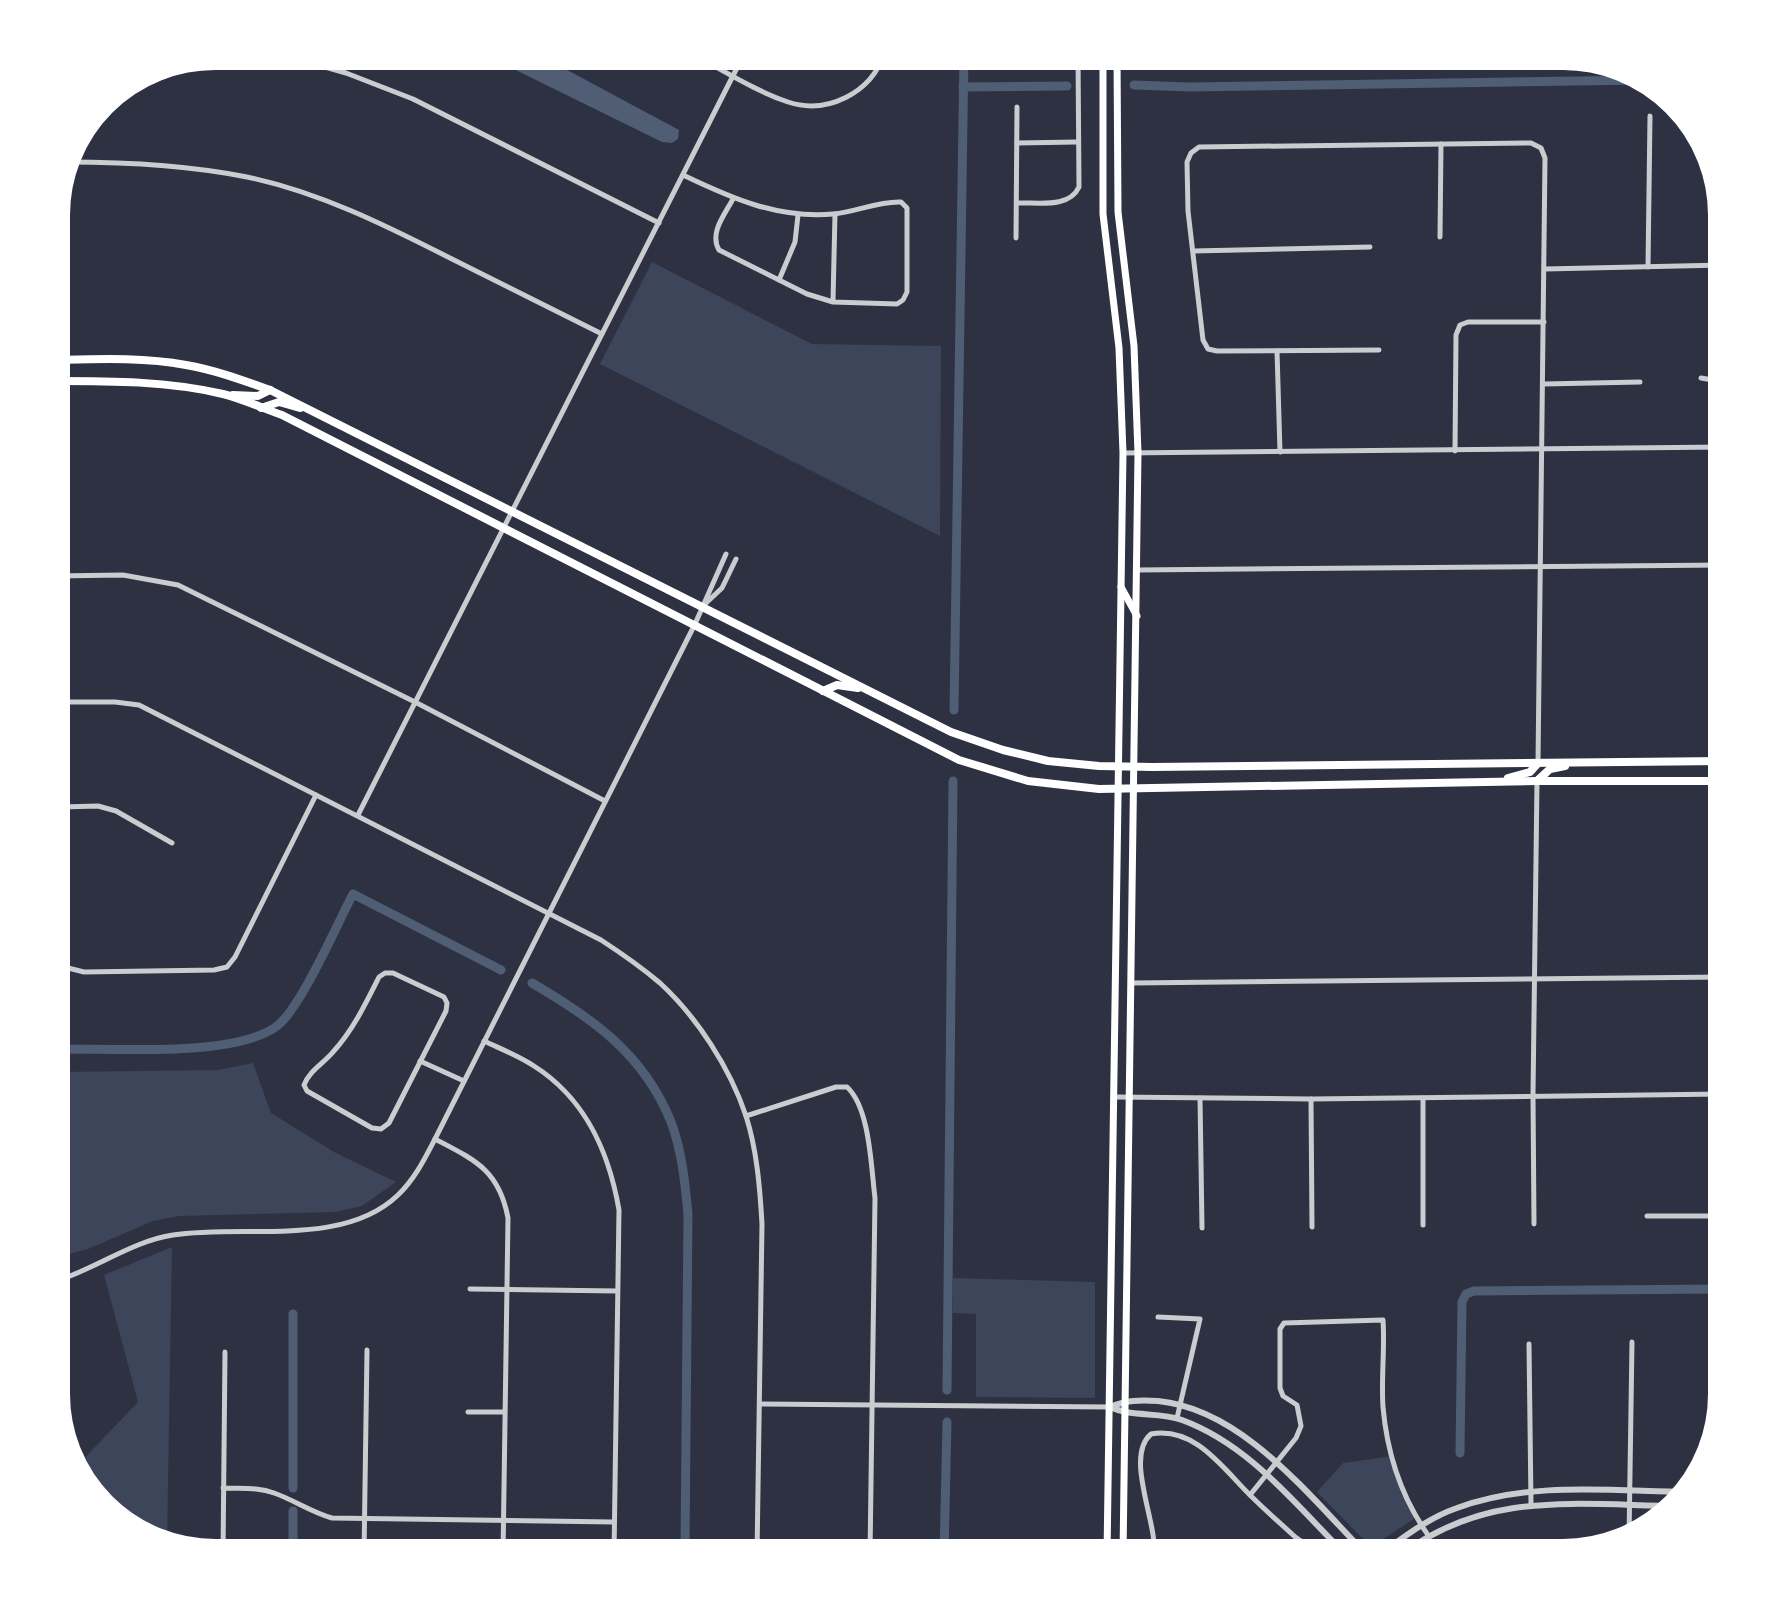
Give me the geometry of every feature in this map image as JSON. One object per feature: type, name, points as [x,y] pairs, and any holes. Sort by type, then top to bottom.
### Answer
[{"type":"main road","points":[[1103,68],[1103,214],[1119,348],[1123,453],[1107,1541]]},
{"type":"main road","points":[[1117,68],[1118,212],[1134,346],[1138,453],[1123,1541]]},
{"type":"main road","points":[[68,360],[120,359],[184,365],[235,377],[270,390],[951,732],[1048,761],[1117,766],[1710,761]]},
{"type":"main road","points":[[68,381],[116,381],[182,387],[225,395],[258,396],[270,390]]},
{"type":"main road","points":[[225,395],[282,415],[959,760],[989,770],[1047,785],[1117,789],[1710,781]]},
{"type":"main road","points":[[261,408],[279,402],[316,412]]},
{"type":"main road","points":[[1120,585],[1137,616]]},
{"type":"main road","points":[[823,691],[837,685],[867,690]]},
{"type":"main road","points":[[1537,781],[1550,769],[1589,762]]},
{"type":"main road","points":[[1493,782],[1530,772],[1538,763]]},
{"type":"street","points":[[329,68],[413,99],[659,223]]},
{"type":"street","points":[[719,68],[788,102],[809,106],[849,97],[865,85],[878,68]]},
{"type":"street","points":[[358,815],[738,68]]},
{"type":"street","points":[[1017,203],[1066,201],[1074,197],[1079,187],[1078,68]]},
{"type":"street","points":[[1016,238],[1017,107]]},
{"type":"street","points":[[1648,267],[1650,116]]},
{"type":"street","points":[[1017,143],[1077,142]]},
{"type":"street","points":[[1379,350],[1208,349],[1203,340],[1188,211],[1187,162],[1191,153],[1199,147],[1531,143],[1541,148],[1545,158],[1545,269],[1538,763]]},
{"type":"street","points":[[1440,237],[1441,144]]},
{"type":"street","points":[[78,162],[185,166],[249,177],[313,195],[377,221],[602,334]]},
{"type":"street","points":[[683,175],[733,199],[798,215],[835,214],[891,201],[901,202],[907,208],[907,292],[903,300],[897,304],[833,302],[807,294],[719,250],[714,242],[716,233],[733,199]]},
{"type":"street","points":[[833,302],[835,214]]},
{"type":"street","points":[[779,280],[795,242],[798,215]]},
{"type":"street","points":[[1193,251],[1370,247]]},
{"type":"street","points":[[1545,269],[1710,265]]},
{"type":"street","points":[[1455,451],[1456,335],[1460,325],[1468,322],[1544,322]]},
{"type":"street","points":[[1277,351],[1280,452]]},
{"type":"street","points":[[1701,378],[1710,380]]},
{"type":"street","points":[[1544,384],[1640,382]]},
{"type":"street","points":[[1123,453],[1710,447]]},
{"type":"street","points":[[68,1276],[168,1235],[210,1230],[321,1229],[349,1224],[397,1196],[415,1176],[435,1139],[695,624],[726,554]]},
{"type":"street","points":[[701,607],[722,588],[736,559]]},
{"type":"street","points":[[1137,570],[1710,565]]},
{"type":"street","points":[[68,576],[123,575],[178,585],[415,702],[605,801]]},
{"type":"street","points":[[68,702],[139,705],[601,940],[661,985],[707,1040],[746,1116],[760,1190],[757,1541]]},
{"type":"street","points":[[1534,1224],[1537,781]]},
{"type":"street","points":[[68,968],[84,972],[214,970],[227,967],[235,957],[316,795]]},
{"type":"street","points":[[68,807],[98,806],[116,811],[172,843]]},
{"type":"street","points":[[385,973],[393,973],[444,997],[447,1003],[446,1011],[420,1061],[389,1123],[381,1129],[372,1128],[307,1091],[304,1085],[357,1020],[379,977],[385,973]]},
{"type":"street","points":[[1132,983],[1710,977]]},
{"type":"street","points":[[484,1041],[533,1066],[559,1085],[593,1128],[613,1179],[619,1210],[614,1541]]},
{"type":"street","points":[[420,1061],[464,1081]]},
{"type":"street","points":[[746,1116],[836,1087],[847,1087],[859,1106],[868,1142],[875,1198],[870,1541]]},
{"type":"street","points":[[1114,1097],[1311,1099],[1710,1094]]},
{"type":"street","points":[[1200,1098],[1202,1228]]},
{"type":"street","points":[[1423,1098],[1423,1225]]},
{"type":"street","points":[[1311,1099],[1312,1227]]},
{"type":"street","points":[[435,1139],[478,1162],[494,1178],[504,1197],[508,1218],[503,1541]]},
{"type":"street","points":[[1647,1216],[1710,1216]]},
{"type":"street","points":[[470,1289],[617,1291]]},
{"type":"street","points":[[1158,1317],[1200,1319],[1177,1418]]},
{"type":"street","points":[[1250,1495],[1296,1438],[1301,1426],[1297,1405],[1283,1396],[1280,1388],[1280,1329],[1284,1323],[1383,1320],[1383,1409],[1402,1491],[1428,1535]]},
{"type":"street","points":[[1629,1524],[1632,1342]]},
{"type":"street","points":[[1529,1344],[1531,1504]]},
{"type":"street","points":[[364,1541],[367,1350]]},
{"type":"street","points":[[223,1541],[225,1352]]},
{"type":"street","points":[[1110,1407],[1125,1400],[1180,1404],[1241,1432],[1353,1541]]},
{"type":"street","points":[[760,1404],[1110,1407],[1125,1414],[1177,1418],[1206,1429],[1235,1446],[1332,1541]]},
{"type":"street","points":[[468,1412],[504,1412]]},
{"type":"street","points":[[1154,1541],[1142,1484],[1142,1446],[1151,1434],[1159,1433],[1196,1444],[1210,1453],[1300,1541]]},
{"type":"street","points":[[223,1488],[277,1494],[311,1512],[332,1518],[613,1522]]},
{"type":"street","points":[[1399,1541],[1421,1525],[1455,1508],[1529,1490],[1672,1492]]},
{"type":"street","points":[[1420,1541],[1479,1513],[1531,1504],[1658,1506]]},
{"type":"shaded area","points":[[511,68],[563,68],[679,130],[678,139],[672,143],[662,142]]},
{"type":"shaded area","points":[[652,262],[812,344],[941,346],[940,536],[600,364]]},
{"type":"shaded area","points":[[253,1063],[271,1113],[334,1152],[396,1182],[362,1206],[335,1212],[179,1216],[153,1221],[68,1254],[68,1072],[218,1070]]},
{"type":"shaded area","points":[[172,1247],[167,1533],[133,1516],[111,1498],[83,1459],[138,1402],[104,1275]]},
{"type":"shaded area","points":[[953,1278],[1095,1282],[1095,1398],[976,1397],[976,1314],[953,1313]]},
{"type":"shaded area","points":[[1393,1456],[1402,1491],[1417,1517],[1380,1541],[1365,1541],[1317,1492],[1343,1463]]},
{"type":"waterway","points":[[954,710],[964,68]]},
{"type":"waterway","points":[[1134,85],[1190,87],[1622,80]]},
{"type":"waterway","points":[[963,87],[1067,86]]},
{"type":"waterway","points":[[947,1390],[953,781]]},
{"type":"waterway","points":[[68,1049],[202,1047],[258,1036],[277,1026],[297,1002],[353,894],[501,970]]},
{"type":"waterway","points":[[532,983],[595,1024],[631,1057],[660,1098],[678,1144],[688,1214],[685,1541]]},
{"type":"waterway","points":[[1460,1453],[1462,1302],[1466,1294],[1474,1291],[1710,1289]]},
{"type":"waterway","points":[[293,1314],[293,1488]]},
{"type":"waterway","points":[[944,1541],[947,1422]]},
{"type":"waterway","points":[[293,1511],[293,1541]]}]
